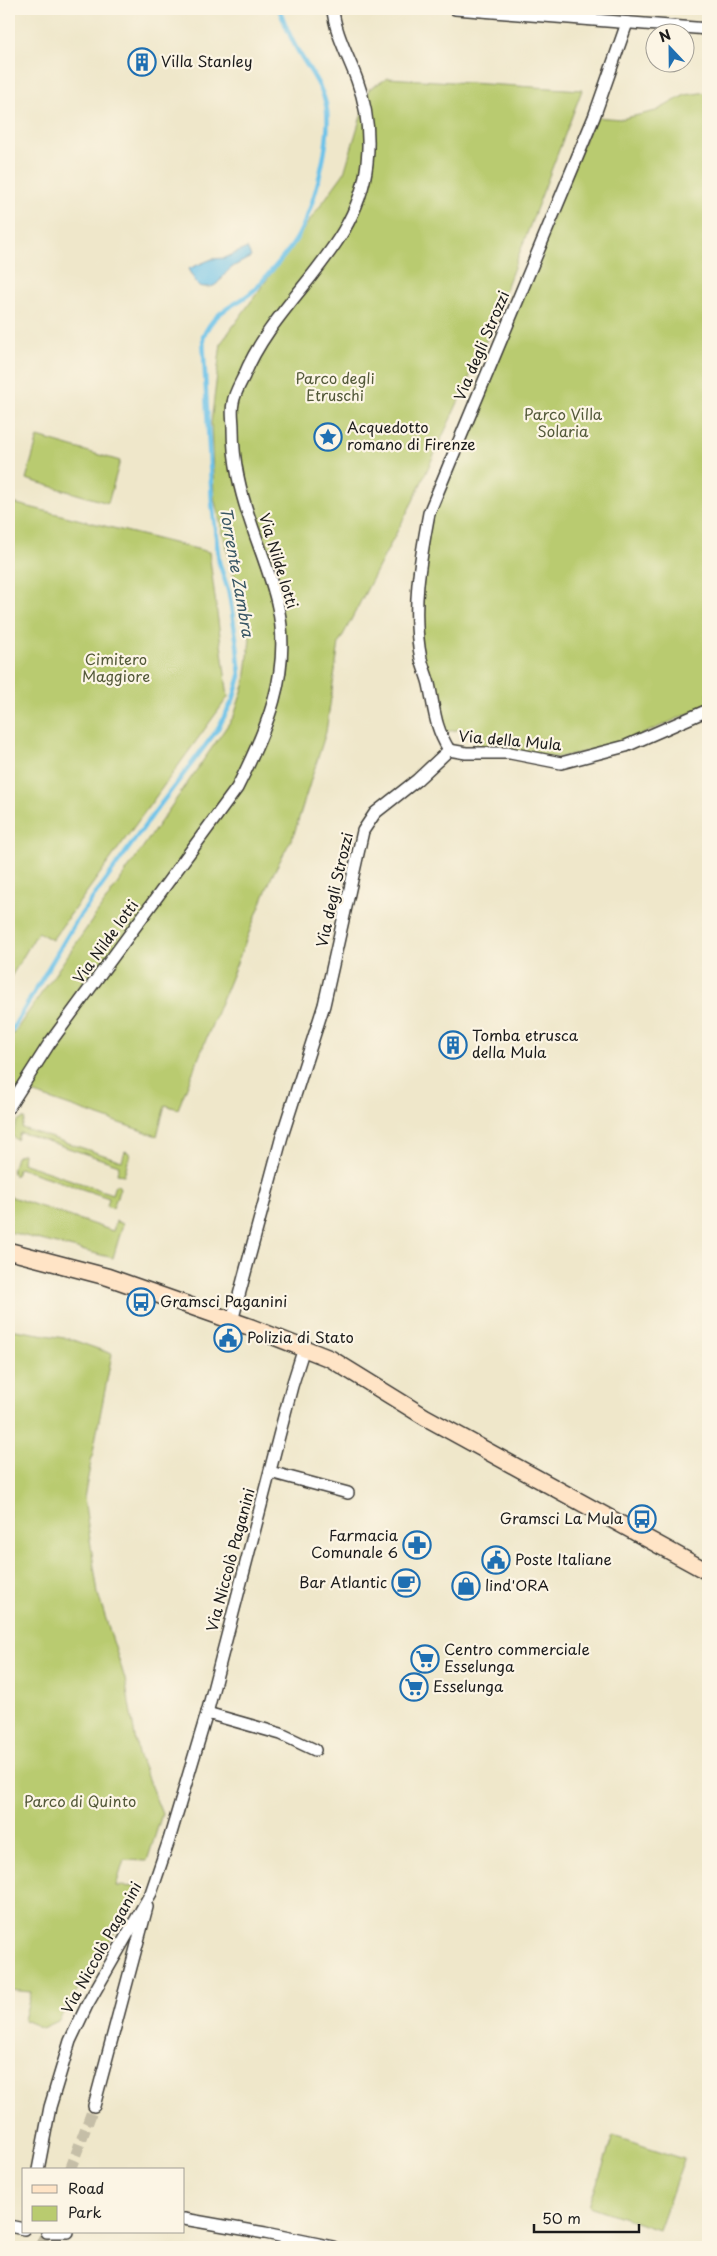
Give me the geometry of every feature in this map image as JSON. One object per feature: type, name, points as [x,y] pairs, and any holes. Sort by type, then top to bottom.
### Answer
[{"type":"main road","points":[[9,1251],[88,1270],[232,1320],[349,1368],[434,1422],[708,1572]]},
{"type":"street","points":[[455,9],[708,29]]},
{"type":"street","name":"Via Nilde Iotti","points":[[9,1106],[49,1044],[237,788],[258,746],[273,709],[281,671],[281,624],[273,588],[239,490],[234,456],[232,403],[258,346],[275,320],[335,246],[361,193],[367,164],[368,133],[366,110],[334,10]]},
{"type":"street","name":"Via degli Strozzi","points":[[232,1320],[282,1136],[324,1005],[363,831],[375,813],[418,780],[449,750],[438,733],[429,683],[421,659],[416,618],[419,566],[429,513],[594,117],[627,24]]},
{"type":"street","name":"Via della Mula","points":[[449,750],[466,753],[510,753],[560,763],[626,746],[708,710]]},
{"type":"street","name":"Via Niccolò Paganini","points":[[38,2168],[50,2107],[70,2041],[96,1990],[151,1893],[207,1713],[292,1386],[304,1348]]},
{"type":"street","name":"Via Niccolò Paganini","points":[[270,1472],[348,1493]]},
{"type":"street","points":[[207,1713],[281,1734],[315,1750]]},
{"type":"street","points":[[94,2106],[151,1893]]},
{"type":"street","points":[[185,2219],[262,2232],[333,2247]]},
{"type":"street","points":[[9,2226],[22,2225]]},
{"type":"green space","name":"Parco degli Etruschi","points":[[388,78],[582,90],[485,343],[413,501],[339,643],[326,732],[294,834],[272,876],[178,1109],[165,1105],[157,1136],[9,1085],[9,1040],[234,716],[245,682],[250,639],[214,498],[211,423],[221,343],[344,173],[369,89]]},
{"type":"green space","name":"Parco Villa Solaria","points":[[708,92],[708,705],[623,743],[557,758],[482,749],[462,729],[438,733],[416,618],[429,513],[594,117],[621,119],[656,111],[685,95]]},
{"type":"green space","points":[[38,437],[120,461],[108,503],[26,479]]},
{"type":"green space","name":"Cimitero Maggiore","points":[[9,502],[209,552],[228,697],[52,940],[38,932],[9,980]]},
{"type":"green space","points":[[25,1119],[22,1128],[122,1161],[125,1151],[128,1152],[130,1155],[124,1175],[117,1174],[119,1165],[29,1135],[20,1133],[17,1140],[15,1139],[12,1135],[17,1122]]},
{"type":"green space","points":[[23,1154],[22,1163],[112,1194],[115,1185],[118,1185],[120,1188],[113,1208],[107,1207],[109,1198],[19,1168],[16,1175],[14,1175],[12,1171],[16,1157]]},
{"type":"green space","points":[[9,1196],[113,1231],[116,1221],[123,1224],[113,1258],[9,1232]]},
{"type":"green space","name":"Parco di Quinto","points":[[9,1329],[70,1339],[112,1354],[84,1498],[98,1594],[125,1679],[138,1754],[162,1814],[147,1861],[124,1860],[116,1886],[140,1887],[137,1897],[58,2021],[43,2028],[24,2020],[31,1992],[9,1990],[9,1355],[12,1345],[9,1344]]},
{"type":"green space","points":[[613,2136],[684,2159],[659,2230],[589,2206]]},
{"type":"water","points":[[247,248],[251,257],[230,269],[214,286],[198,286],[188,269],[212,259],[225,258]]},
{"type":"waterway","name":"Torrente Zambra","points":[[9,1035],[75,923],[154,813],[217,730],[233,700],[240,676],[229,593],[219,562],[212,502],[203,337],[215,318],[253,292],[290,249],[304,223],[321,172],[327,135],[326,104],[318,83],[292,41],[279,9]]},
{"type":"tunnel","points":[[71,2168],[94,2106]]},
{"type":"tunnel","points":[[40,2247],[45,2234]]},
{"type":"place","name":"Villa Stanley","points":[[142,62]]},
{"type":"place","name":"Acquedotto romano di Firenze","points":[[328,437]]},
{"type":"place","name":"Tomba etrusca della Mula","points":[[453,1045]]},
{"type":"place","name":"Gramsci Paganini","points":[[141,1302]]},
{"type":"place","name":"Polizia di Stato","points":[[228,1338]]},
{"type":"place","name":"Gramsci La Mula","points":[[642,1519]]},
{"type":"place","name":"Farmacia Comunale 6","points":[[417,1545]]},
{"type":"place","name":"Poste Italiane","points":[[496,1560]]},
{"type":"place","name":"Bar Atlantic","points":[[406,1583]]},
{"type":"place","name":"lind'ORA","points":[[466,1586]]},
{"type":"place","name":"Centro commerciale Esselunga","points":[[425,1659]]},
{"type":"place","name":"Esselunga","points":[[414,1687]]}]
